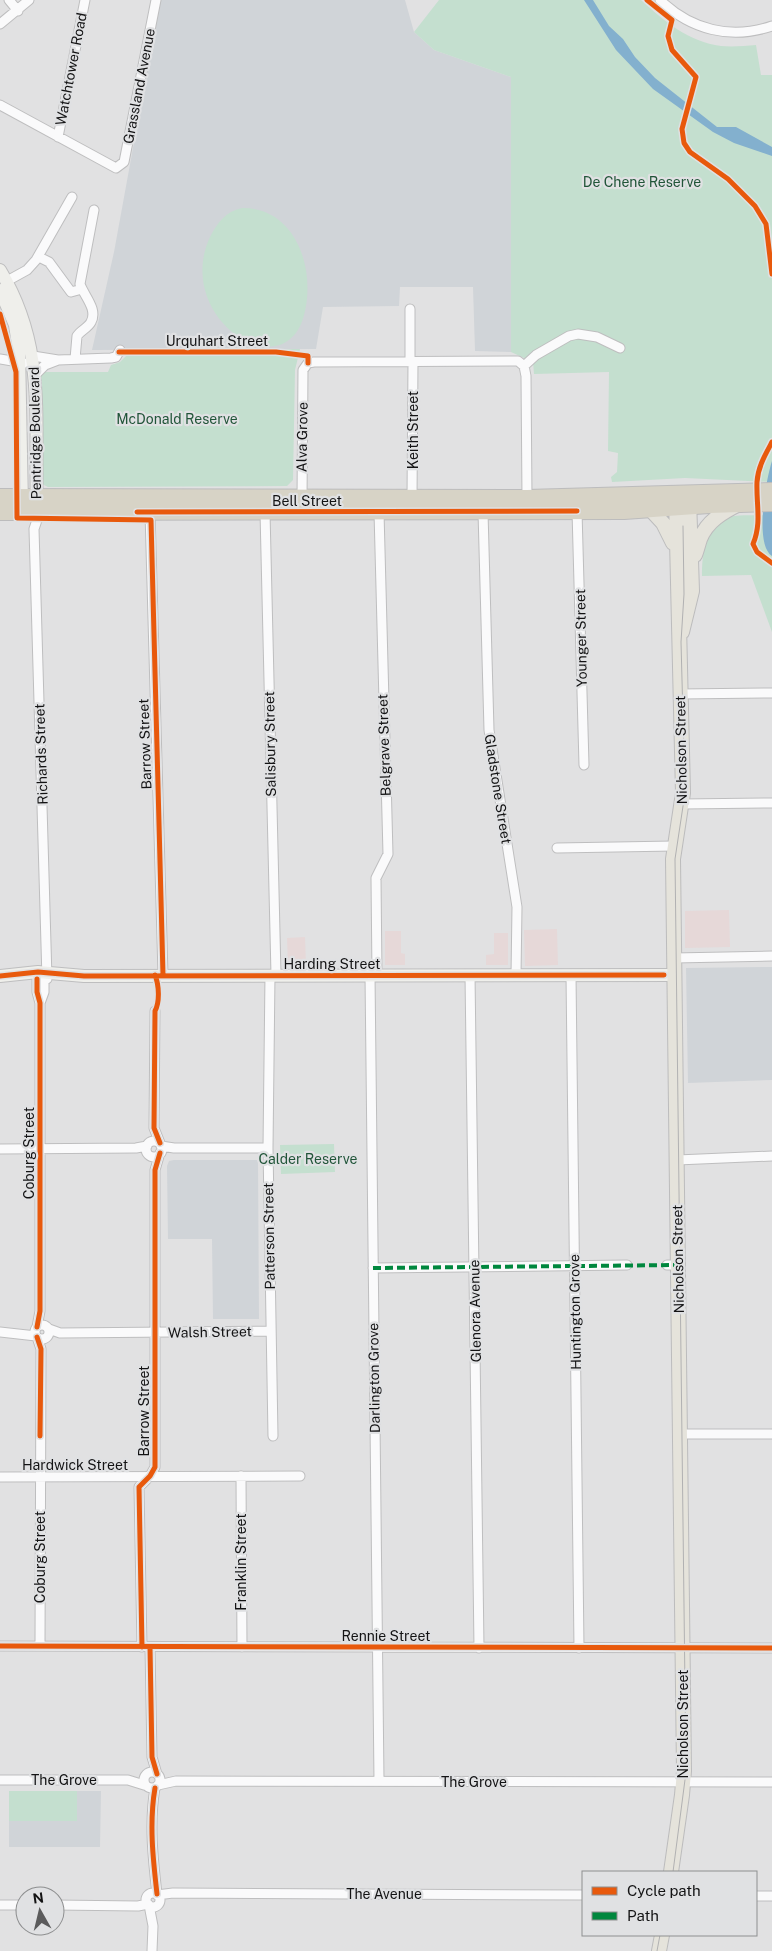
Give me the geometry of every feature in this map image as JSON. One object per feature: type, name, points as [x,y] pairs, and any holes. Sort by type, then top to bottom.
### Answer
[{"type":"highway","name":"Bell Street","points":[[742,499],[772,491]]},
{"type":"highway","name":"Bell Street","points":[[0,512],[31,507],[302,505],[412,498],[527,498],[623,495],[682,500],[742,499],[772,503]]},
{"type":"highway","points":[[623,495],[624,511]]},
{"type":"highway","name":"Bell Street","points":[[0,496],[31,507],[150,512],[265,512],[302,505],[379,512],[624,511],[651,510],[682,500]]},
{"type":"main road","points":[[692,560],[709,523],[742,499]]},
{"type":"main road","name":"Nicholson Street","points":[[671,1871],[683,1783],[681,1434],[672,1265],[677,1160],[674,846],[683,804],[676,548],[682,500]]},
{"type":"main road","name":"Nicholson Street","points":[[679,645],[691,599],[692,560],[682,500]]},
{"type":"main road","points":[[651,510],[664,523],[676,548]]},
{"type":"main road","points":[[659,1951],[662,1936]]},
{"type":"street","points":[[9,0],[18,11]]},
{"type":"street","points":[[0,24],[30,0]]},
{"type":"street","name":"Watchtower Road","points":[[58,137],[85,0]]},
{"type":"street","name":"Grassland Avenue","points":[[58,137],[116,168],[124,162],[156,0]]},
{"type":"street","points":[[660,0],[680,16],[710,30],[728,33],[745,32],[772,26]]},
{"type":"street","points":[[0,105],[58,137]]},
{"type":"street","points":[[2,282],[27,270],[39,257],[72,197]]},
{"type":"street","points":[[75,359],[77,336],[91,324],[93,315],[90,302],[82,289],[81,280],[94,210]]},
{"type":"street","points":[[39,257],[49,262],[71,292],[82,289]]},
{"type":"street","name":"Pentridge Boulevard","points":[[2,282],[24,322],[33,356],[35,372],[31,507]]},
{"type":"street","name":"Pentridge Boulevard","points":[[2,282],[15,325],[20,360],[31,507]]},
{"type":"street","name":"Keith Street","points":[[410,309],[412,498]]},
{"type":"street","points":[[411,362],[521,363],[569,336],[578,334],[597,336],[620,348]]},
{"type":"street","points":[[33,356],[58,360],[111,358],[116,357],[120,350]]},
{"type":"street","points":[[0,359],[20,360],[35,372],[45,365],[58,360]]},
{"type":"street","name":"Alva Grove","points":[[302,505],[303,370],[308,363],[411,362]]},
{"type":"street","points":[[521,363],[526,376],[527,498]]},
{"type":"street","points":[[31,507],[37,520],[34,529]]},
{"type":"street","name":"Richards Street","points":[[31,507],[34,529],[44,977]]},
{"type":"street","name":"Younger Street","points":[[578,511],[584,765]]},
{"type":"street","name":"Barrow Street","points":[[150,512],[163,975]]},
{"type":"street","name":"Salisbury Street","points":[[265,512],[273,975]]},
{"type":"street","name":"Belgrave Street","points":[[373,975],[376,878],[388,854],[379,512]]},
{"type":"street","name":"Gladstone Street","points":[[483,512],[488,730],[516,900],[516,975]]},
{"type":"street","points":[[680,694],[772,693]]},
{"type":"street","points":[[683,804],[772,803]]},
{"type":"street","points":[[557,848],[674,846]]},
{"type":"street","points":[[674,958],[772,956]]},
{"type":"street","name":"Patterson Street","points":[[273,975],[268,1148],[273,1436]]},
{"type":"street","name":"Darlington Grove","points":[[373,975],[373,1268],[379,1781]]},
{"type":"street","name":"Glenora Avenue","points":[[470,975],[479,1648]]},
{"type":"street","name":"Huntington Grove","points":[[571,975],[579,1648]]},
{"type":"street","name":"Harding Street","points":[[5,976],[674,975]]},
{"type":"street","name":"Coburg Street","points":[[40,1646],[42,1332],[40,1311],[40,1003],[44,992],[44,977]]},
{"type":"street","points":[[148,1149],[154,1128],[155,1011]]},
{"type":"street","points":[[0,1149],[136,1148],[148,1149],[156,1156],[160,1148],[154,1128]]},
{"type":"street","points":[[148,1149],[153,1141],[160,1148],[268,1148]]},
{"type":"street","name":"Barrow Street","points":[[152,1951],[152,1757],[139,1487],[150,1476],[155,1467],[155,1170],[160,1148]]},
{"type":"street","name":"Barrow Street","points":[[148,1149],[155,1170]]},
{"type":"street","points":[[677,1160],[772,1156]]},
{"type":"street","points":[[373,1268],[627,1265]]},
{"type":"street","name":"Walsh Street","points":[[0,1332],[156,1333],[270,1331]]},
{"type":"street","points":[[681,1434],[772,1434]]},
{"type":"street","name":"Franklin Street","points":[[241,1476],[242,1647]]},
{"type":"street","name":"Hardwick Street","points":[[0,1477],[300,1476]]},
{"type":"street","name":"Rennie Street","points":[[0,1646],[772,1648]]},
{"type":"street","name":"The Grove","points":[[0,1780],[772,1782]]},
{"type":"street","name":"The Avenue","points":[[65,1905],[123,1905],[186,1894],[582,1895]]},
{"type":"street","points":[[757,1896],[772,1896]]},
{"type":"street","points":[[0,1905],[15,1905]]},
{"type":"shaded area","points":[[160,0],[405,0],[414,32],[434,50],[511,77],[511,352],[475,351],[473,287],[400,287],[399,306],[323,307],[316,349],[92,350],[114,252]]},
{"type":"shaded area","points":[[729,910],[730,947],[685,948],[685,911]]},
{"type":"shaded area","points":[[557,929],[558,965],[525,966],[524,930]]},
{"type":"shaded area","points":[[385,931],[401,931],[401,953],[405,954],[405,965],[385,965]]},
{"type":"shaded area","points":[[494,933],[508,933],[508,965],[486,965],[486,955],[494,954]]},
{"type":"shaded area","points":[[305,937],[306,964],[288,965],[287,938]]},
{"type":"shaded area","points":[[772,967],[772,1080],[688,1083],[686,968]]},
{"type":"shaded area","points":[[258,1160],[259,1319],[213,1319],[212,1239],[168,1239],[167,1166],[169,1161]]},
{"type":"shaded area","points":[[9,1791],[101,1791],[100,1847],[9,1847]]},
{"type":"green space","name":"De Chene Reserve","points":[[439,0],[641,0],[668,23],[698,40],[721,46],[756,45],[761,75],[772,75],[772,482],[685,478],[612,482],[611,477],[617,472],[618,453],[608,451],[609,372],[534,374],[533,362],[511,352],[511,77],[434,50],[414,32]]},
{"type":"green space","points":[[242,208],[260,210],[276,217],[288,229],[297,243],[303,259],[307,276],[305,311],[294,335],[278,346],[257,345],[237,336],[219,318],[206,295],[202,267],[210,237],[223,218],[231,212]]},
{"type":"green space","name":"McDonald Reserve","points":[[300,349],[295,370],[293,480],[287,486],[48,487],[42,484],[41,372],[108,372],[111,365],[120,362],[132,350]]},
{"type":"green space","points":[[772,515],[772,632],[751,575],[702,576],[706,541],[714,526],[721,520],[729,517]]},
{"type":"green space","name":"Calder Reserve","points":[[334,1144],[335,1172],[281,1174],[280,1145]]},
{"type":"green space","points":[[9,1791],[77,1791],[77,1821],[9,1821]]},
{"type":"water","points":[[584,0],[593,0],[609,26],[623,39],[635,57],[655,78],[717,127],[736,127],[772,147],[772,156],[734,143],[713,132],[653,89],[616,50]]},
{"type":"water","points":[[772,461],[772,556],[767,549],[764,539],[763,511]]},
{"type":"tram line","points":[[673,1871],[686,1772],[675,859],[685,793],[681,642],[684,594],[683,526]]},
{"type":"tram line","points":[[657,1951],[660,1936]]},
{"type":"marked path","points":[[373,1268],[678,1265]]},
{"type":"cycle path","points":[[647,0],[672,20],[668,36],[672,50],[696,77],[682,129],[684,143],[690,152],[728,179],[755,206],[766,224],[772,274]]},
{"type":"cycle path","points":[[0,314],[16,372],[17,518],[151,520],[163,975]]},
{"type":"cycle path","name":"Urquhart Street","points":[[119,352],[276,352],[308,356],[308,363]]},
{"type":"cycle path","points":[[772,442],[759,471],[757,490],[758,521],[753,544],[757,552],[772,563]]},
{"type":"cycle path","points":[[137,512],[577,511]]},
{"type":"cycle path","points":[[0,976],[38,972],[84,976],[664,975]]},
{"type":"cycle path","points":[[155,975],[158,1003],[155,1011],[154,1128],[160,1143]]},
{"type":"cycle path","points":[[37,979],[37,992],[40,1003],[40,1311],[37,1327]]},
{"type":"cycle path","points":[[142,1647],[139,1487],[150,1476],[155,1467],[155,1170],[160,1153]]},
{"type":"cycle path","points":[[37,1337],[41,1349],[40,1436]]},
{"type":"cycle path","points":[[0,1646],[772,1648]]},
{"type":"cycle path","points":[[150,1647],[152,1757],[157,1774]]},
{"type":"cycle path","points":[[155,1788],[152,1828],[157,1894]]}]
